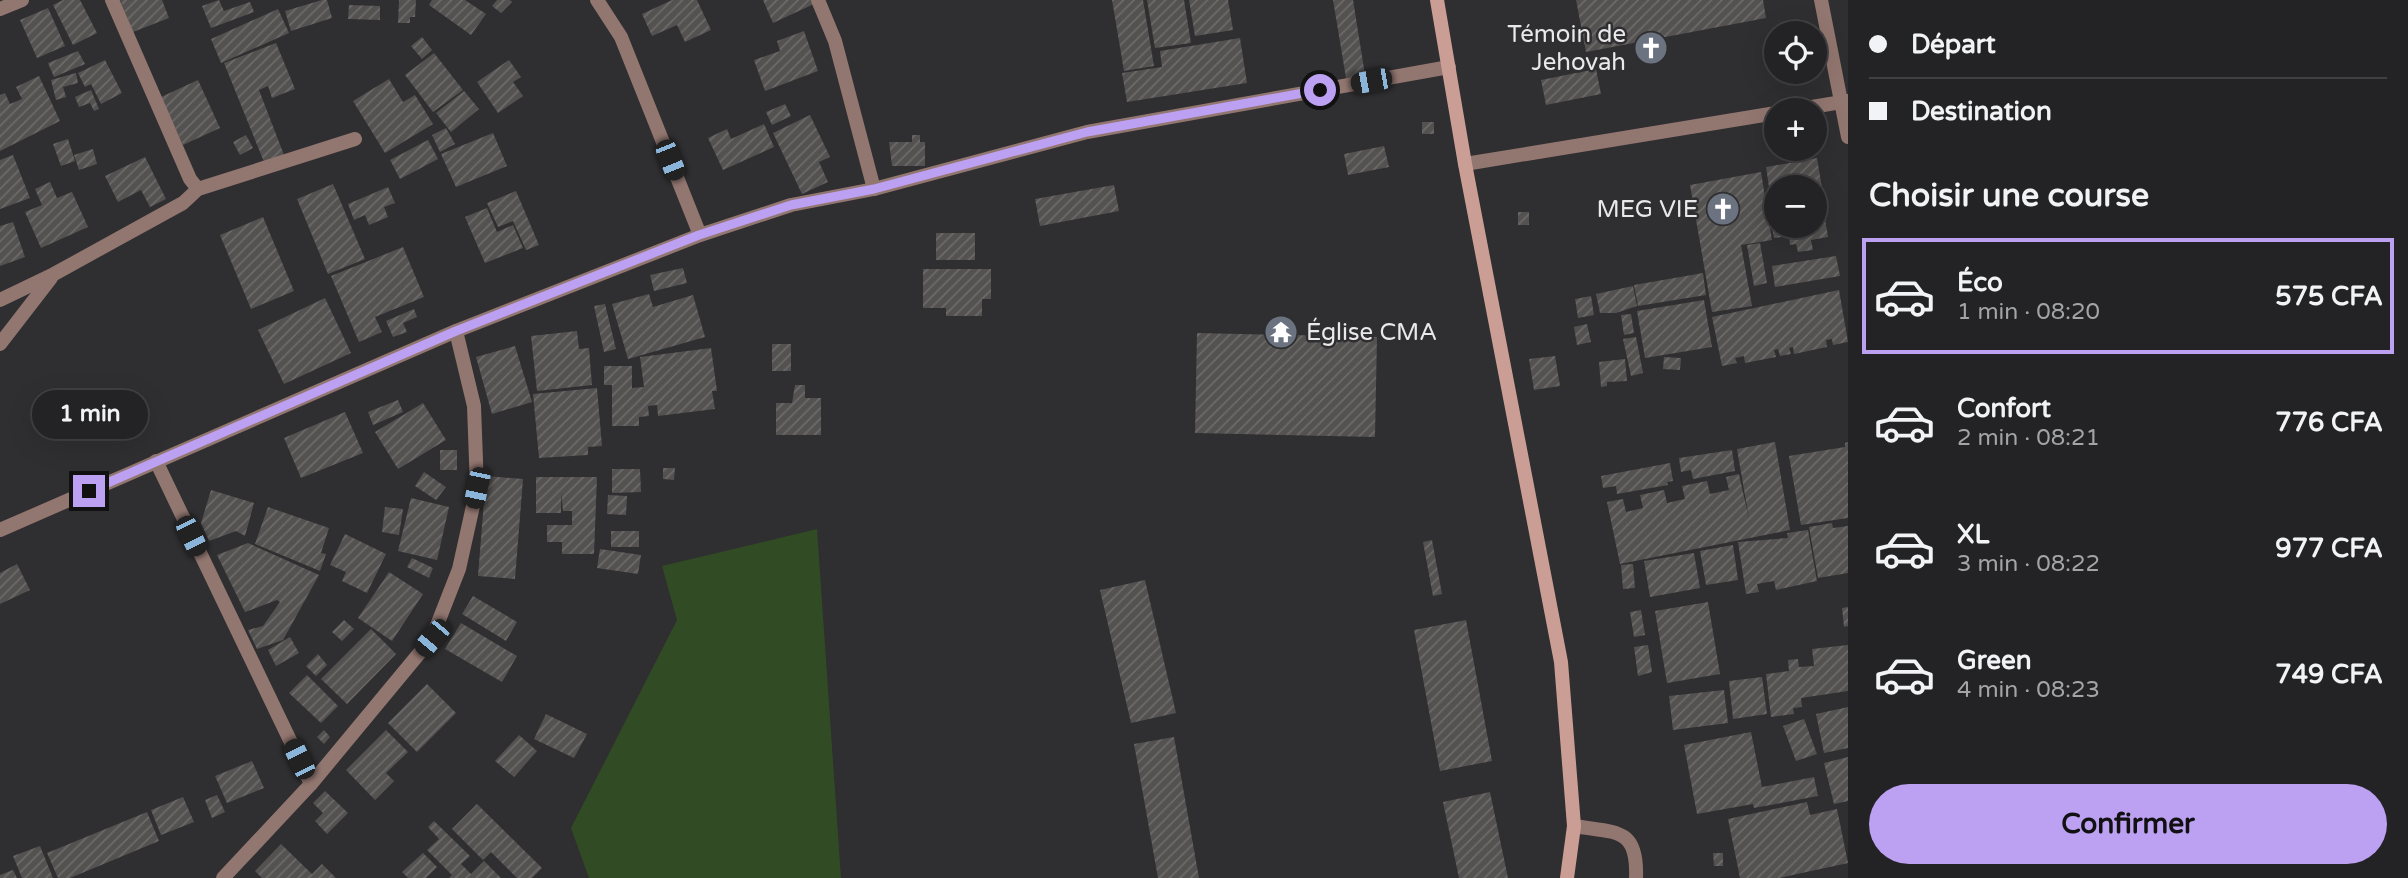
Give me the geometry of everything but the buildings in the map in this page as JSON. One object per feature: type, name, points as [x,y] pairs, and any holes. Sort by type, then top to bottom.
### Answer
[{"type":"street","points":[[0,9],[22,0]]},
{"type":"street","points":[[112,0],[190,179],[198,189]]},
{"type":"street","points":[[597,0],[621,37],[699,235]]},
{"type":"street","points":[[818,0],[835,41],[874,189]]},
{"type":"street","points":[[1437,0],[1465,164],[1561,662],[1574,826],[1567,878]]},
{"type":"street","points":[[1821,0],[1845,102],[1848,137]]},
{"type":"street","points":[[0,530],[456,331],[699,235],[791,205],[874,189],[1087,132],[1449,67]]},
{"type":"street","points":[[1827,105],[1845,102]]},
{"type":"street","points":[[1465,164],[1764,115]]},
{"type":"street","points":[[0,300],[54,274],[183,202],[198,189],[355,139]]},
{"type":"street","points":[[0,344],[54,274]]},
{"type":"street","points":[[223,878],[311,784],[432,638],[459,569],[477,488],[474,406],[456,331]]},
{"type":"street","points":[[156,461],[311,784]]},
{"type":"street","points":[[1574,826],[1617,833],[1630,841],[1637,852],[1636,878]]},
{"type":"green space","points":[[817,529],[841,878],[589,878],[571,828],[677,620],[662,566]]},
{"type":"place","name":"Témoin de Jehovah","points":[[1651,48]]},
{"type":"place","name":"MEG VIE","points":[[1723,209]]},
{"type":"place","name":"Église CMA","points":[[1281,332]]},
{"type":"route","points":[[89,491],[456,331],[699,235],[791,205],[874,189],[1087,132],[1320,90]]}]
